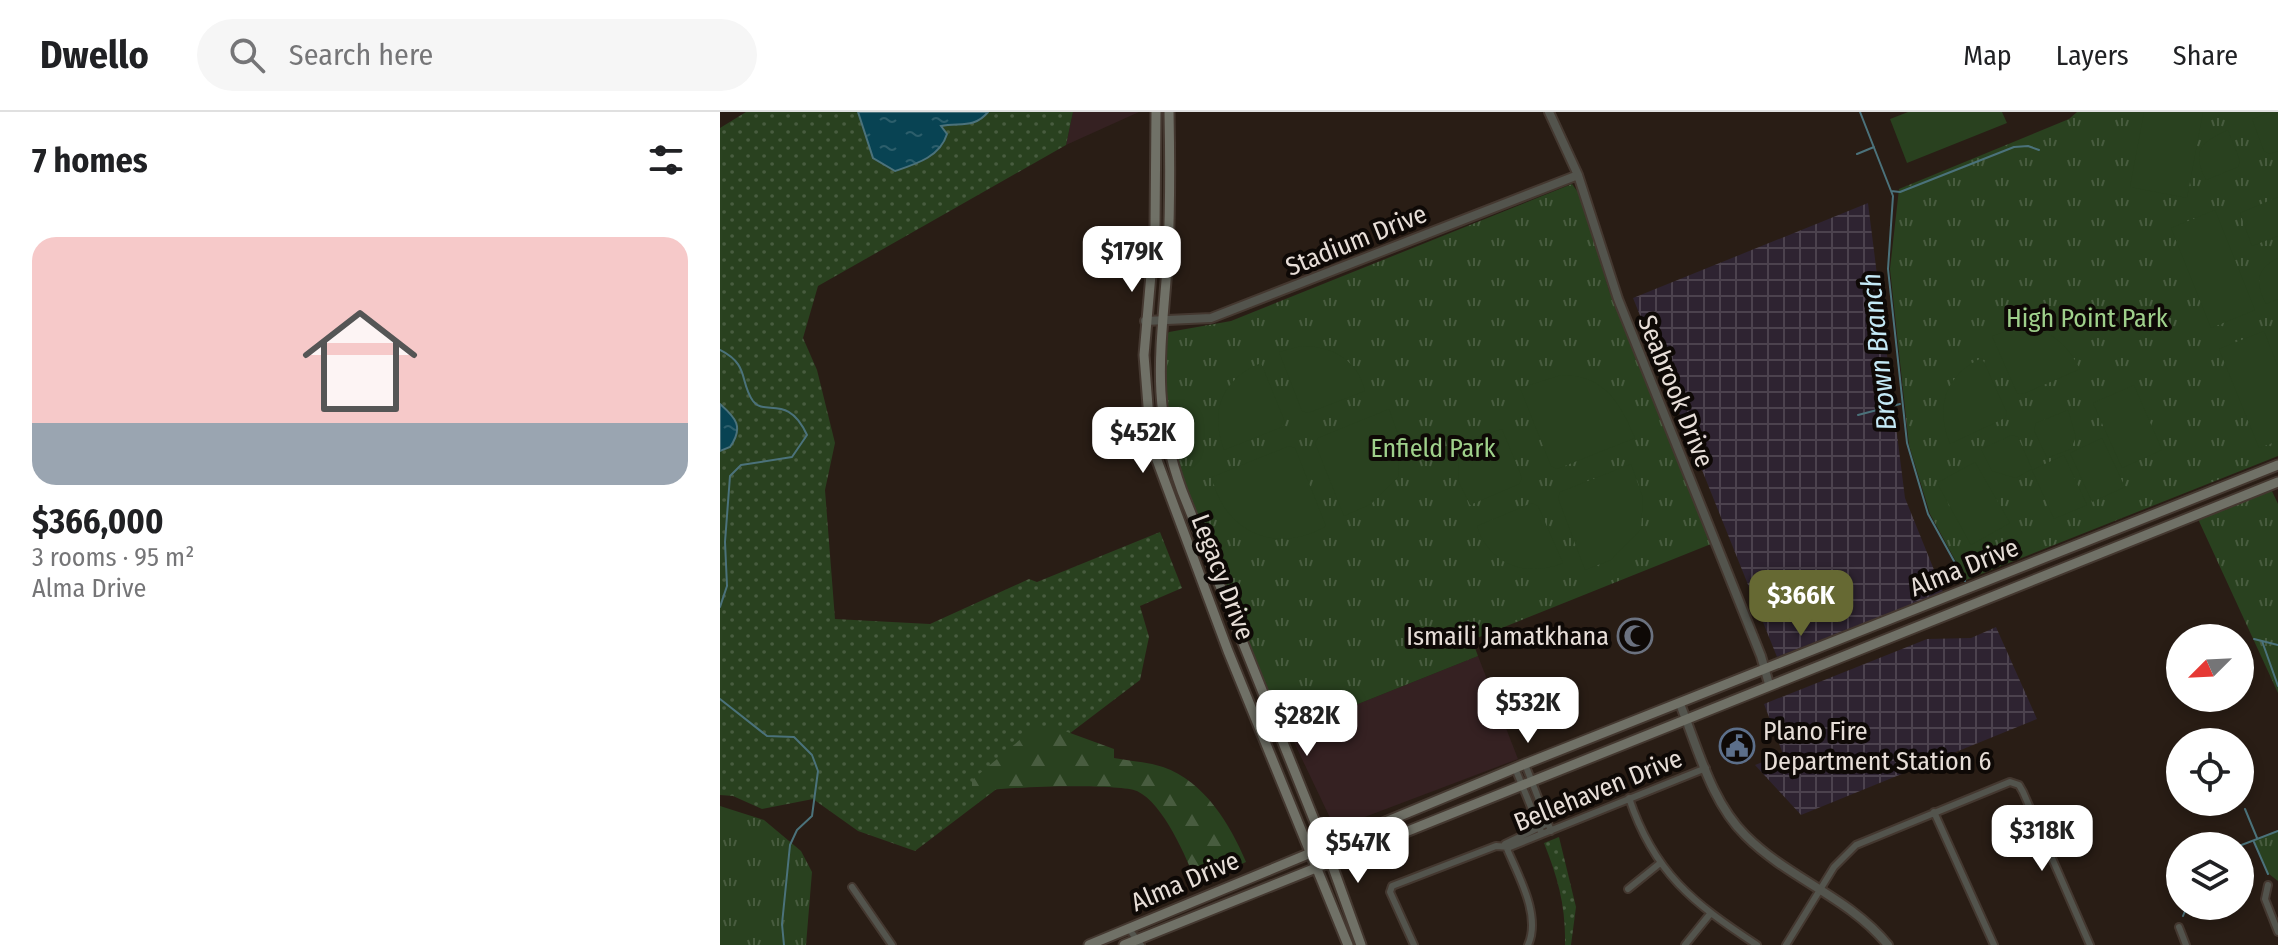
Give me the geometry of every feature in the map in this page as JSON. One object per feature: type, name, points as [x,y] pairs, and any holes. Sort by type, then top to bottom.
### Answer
[{"type":"main road","name":"Legacy Drive","points":[[1156,112],[1155,228],[1145,321],[1145,390],[1151,444],[1228,651],[1348,945]]},
{"type":"main road","name":"Legacy Drive","points":[[1169,112],[1168,256],[1158,365],[1166,440],[1179,483],[1331,862],[1361,945]]},
{"type":"main road","points":[[1157,135],[1169,137]]},
{"type":"main road","name":"Alma Drive","points":[[1089,945],[1520,766],[2278,465]]},
{"type":"main road","points":[[2235,482],[2241,497]]},
{"type":"main road","name":"Alma Drive","points":[[1131,943],[1685,717],[2278,482]]},
{"type":"main road","points":[[1907,614],[1913,626]]},
{"type":"main road","points":[[1228,651],[1242,644]]},
{"type":"main road","points":[[1269,751],[1283,745]]},
{"type":"main road","points":[[1440,799],[1448,814]]},
{"type":"main road","points":[[1207,897],[1212,910]]},
{"type":"street","name":"Seabrook Drive","points":[[1549,112],[1578,175],[1614,288],[1769,684]]},
{"type":"street","name":"Stadium Drive","points":[[1145,321],[1211,318],[1578,175]]},
{"type":"street","points":[[1680,704],[1720,801],[1746,836],[1864,918],[1888,945]]},
{"type":"street","points":[[1520,766],[1542,834]]},
{"type":"street","name":"Bellehaven Drive","points":[[1414,945],[1389,889],[1505,844],[1539,827],[1550,827],[1706,768]]},
{"type":"street","points":[[1526,782],[1550,827]]},
{"type":"street","points":[[1786,945],[1820,888],[1841,858],[1856,845],[2002,784],[2016,783],[2023,792],[2090,945]]},
{"type":"street","points":[[1629,798],[1659,864],[1710,914],[1757,945]]},
{"type":"street","points":[[1934,812],[1994,945]]},
{"type":"street","name":"Bellehaven Drive","points":[[1505,844],[1510,847],[1542,834],[1550,827]]},
{"type":"street","points":[[1505,844],[1528,901],[1531,937],[1528,945]]},
{"type":"street","points":[[1628,889],[1659,864]]},
{"type":"street","points":[[2268,885],[2265,899],[2278,932]]},
{"type":"street","points":[[852,887],[892,945]]},
{"type":"street","points":[[1685,945],[1710,914]]},
{"type":"street","points":[[2179,927],[2186,945]]},
{"type":"street","points":[[1129,929],[1131,943]]},
{"type":"shaded area","points":[[1073,112],[1139,112],[1066,145]]},
{"type":"shaded area","points":[[1868,203],[1905,498],[1943,592],[1777,657],[1633,298]]},
{"type":"shaded area","points":[[1996,627],[2037,719],[1801,815],[1755,765],[1783,754],[1764,704],[1927,639],[1971,638]]},
{"type":"shaded area","points":[[1478,656],[1518,759],[1341,826],[1332,822],[1292,738],[1333,714]]},
{"type":"green space","points":[[746,112],[1073,112],[1066,145],[818,286],[803,338],[817,370],[835,443],[825,490],[835,619],[930,624],[1029,579],[1037,582],[1160,532],[1182,588],[1140,606],[1149,637],[1140,680],[915,851],[858,831],[813,799],[762,809],[733,796],[720,795],[720,128]]},
{"type":"green space","points":[[1908,112],[2002,112],[2007,123],[1907,163],[1890,119]]},
{"type":"green space","name":"High Point Park","points":[[2077,112],[2278,112],[2278,456],[1966,580],[1930,514],[1909,445],[1890,269],[1899,189],[2069,119]]},
{"type":"green space","points":[[2144,112],[2203,112],[2187,198],[2130,187]]},
{"type":"green space","points":[[2278,113],[2278,151],[2270,154],[2264,151],[2252,119]]},
{"type":"green space","points":[[2228,130],[2240,161],[2238,167],[2206,180],[2199,162],[2201,149],[2205,143]]},
{"type":"green space","name":"Enfield Park","points":[[1572,184],[1580,195],[1609,290],[1711,544],[1472,640],[1478,656],[1333,714],[1288,738],[1183,484],[1164,394],[1164,337],[1169,332],[1231,321]]},
{"type":"green space","points":[[2278,197],[2278,236],[2252,246],[2240,213]]},
{"type":"green space","points":[[2215,210],[2255,310],[2211,328],[2171,228]]},
{"type":"green space","points":[[2278,258],[2278,299],[2266,304],[2260,290],[2260,277],[2265,267]]},
{"type":"green space","points":[[2019,327],[2040,331],[2056,339],[2069,351],[2080,369],[2023,394],[2017,393],[1992,336]]},
{"type":"green space","points":[[2264,331],[2278,367],[2278,441],[2259,448],[2219,349]]},
{"type":"green space","points":[[1302,346],[1324,349],[1342,357],[1356,371],[1365,391],[1308,413],[1302,411],[1279,352]]},
{"type":"green space","points":[[1982,358],[2007,413],[2005,418],[1950,444],[1943,417],[1946,394],[1959,373]]},
{"type":"green space","points":[[1261,363],[1285,422],[1282,427],[1224,450],[1218,422],[1223,398],[1237,377]]},
{"type":"green space","points":[[1561,375],[1589,380],[1609,393],[1635,438],[1557,469],[1551,466],[1520,388]]},
{"type":"green space","points":[[2134,385],[2162,450],[2122,468],[2093,403]]},
{"type":"green space","points":[[1389,409],[1400,440],[1398,477],[1371,504],[1344,516],[1315,443],[1318,438]]},
{"type":"green space","points":[[2068,410],[2076,437],[2071,449],[2047,458],[2034,430],[2036,423]]},
{"type":"green space","points":[[1502,429],[1522,478],[1519,484],[1470,505],[1458,480],[1459,456],[1478,437]]},
{"type":"green space","points":[[2012,435],[2018,437],[2032,469],[2016,478],[1992,471],[1981,449]]},
{"type":"green space","points":[[2102,438],[2125,487],[2092,502],[2070,453]]},
{"type":"green space","points":[[1289,446],[1295,448],[1326,526],[1308,535],[1272,538],[1240,525],[1218,496],[1212,477]]},
{"type":"green space","points":[[2064,455],[2087,505],[2054,519],[2032,470]]},
{"type":"green space","points":[[1975,462],[2010,523],[1971,545],[1937,483]]},
{"type":"green space","points":[[1631,464],[1643,498],[1641,529],[1611,560],[1585,570],[1558,498],[1560,492]]},
{"type":"green space","points":[[2271,489],[2278,504],[2278,693],[2254,641],[2254,624],[2246,624],[2198,519]]},
{"type":"green space","points":[[1532,503],[1538,506],[1563,563],[1536,569],[1511,565],[1490,550],[1483,539],[1477,526]]},
{"type":"green space","points":[[1051,726],[1114,749],[1114,758],[1163,767],[1191,783],[1224,819],[1246,862],[1197,884],[1165,819],[1137,791],[1083,786],[976,793],[972,789],[972,780],[1034,728]]},
{"type":"green space","points":[[720,806],[764,820],[801,851],[812,872],[806,945],[720,945]]},
{"type":"green space","points":[[2278,830],[2278,881],[2269,874],[2254,840]]},
{"type":"green space","points":[[1559,837],[1576,907],[1571,945],[1565,945],[1560,893],[1544,843]]},
{"type":"water","points":[[858,112],[988,112],[972,123],[941,126],[947,134],[933,154],[895,171],[873,158]]},
{"type":"water","points":[[720,404],[734,418],[737,434],[730,447],[720,451]]},
{"type":"waterway","name":"Brown Branch","points":[[1860,112],[1893,196],[1888,269],[1907,443],[1928,514],[1965,581]]},
{"type":"waterway","points":[[1891,191],[1900,192],[2014,147],[2028,146],[2039,150]]},
{"type":"waterway","points":[[1857,154],[1874,147]]},
{"type":"waterway","points":[[720,350],[740,367],[753,401],[792,414],[807,435],[792,457],[741,465],[730,476],[725,542],[727,586],[720,607]]},
{"type":"waterway","points":[[1858,415],[1900,404]]},
{"type":"waterway","points":[[2254,639],[2278,645]]},
{"type":"waterway","points":[[2262,641],[2278,686]]},
{"type":"waterway","points":[[720,699],[767,736],[794,737],[812,755],[818,771],[812,816],[797,830],[790,845],[782,924],[784,945]]},
{"type":"waterway","points":[[2248,816],[2257,838]]},
{"type":"waterway","points":[[2254,840],[2278,831]]},
{"type":"waterway","points":[[2254,842],[2268,874]]},
{"type":"place","name":"Ismaili Jamatkhana","points":[[1635,636]]},
{"type":"place","name":"Plano Fire Department Station 6","points":[[1737,746]]}]
